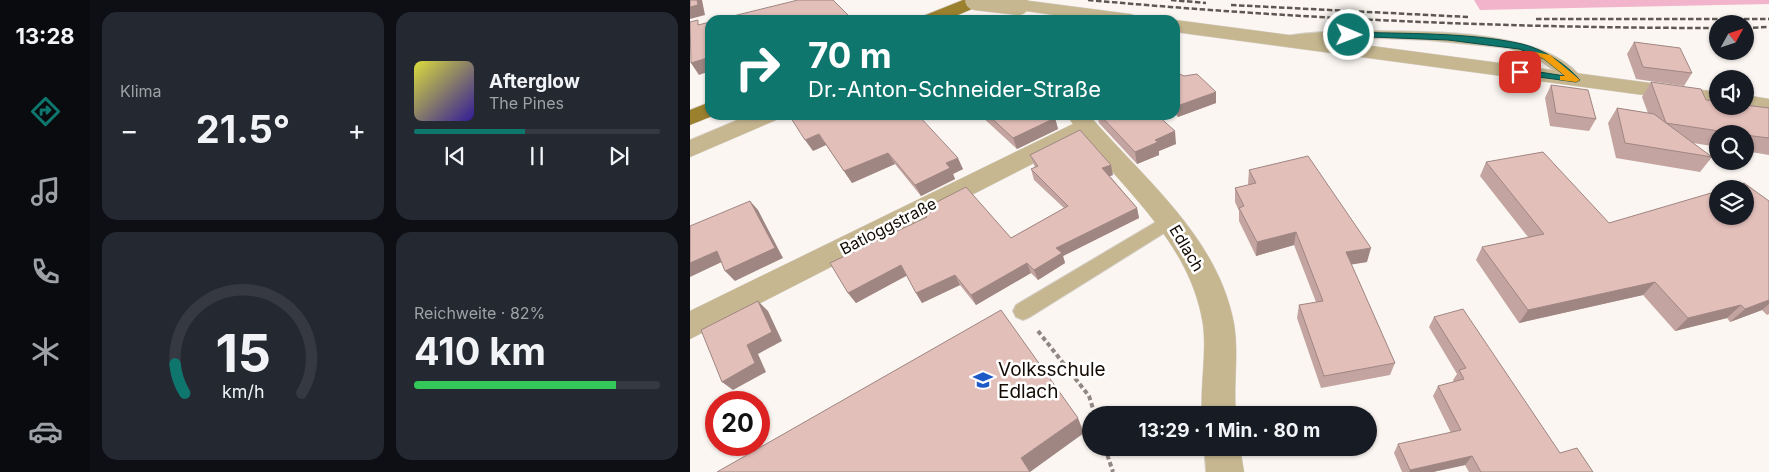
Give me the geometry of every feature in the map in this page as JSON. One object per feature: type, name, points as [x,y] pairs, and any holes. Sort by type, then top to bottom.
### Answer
[{"type":"main road","points":[[942,15],[976,0]]},
{"type":"main road","points":[[690,118],[705,112]]},
{"type":"street","points":[[976,0],[1020,11],[1069,15]]},
{"type":"street","points":[[1180,27],[1709,98]]},
{"type":"street","points":[[1754,104],[1769,106]]},
{"type":"street","points":[[690,149],[757,120]]},
{"type":"street","name":"Edlach","points":[[1082,121],[1171,220],[1210,286],[1219,325],[1218,406]]},
{"type":"street","name":"Batloggstraße","points":[[690,326],[1082,121]]},
{"type":"street","points":[[1223,456],[1225,472]]},
{"type":"lane","points":[[1023,311],[1171,220]]},
{"type":"path","points":[[1023,311],[1089,396],[1092,406]]},
{"type":"path","points":[[1108,456],[1113,472]]},
{"type":"shaded area","points":[[1474,0],[1769,0],[1769,4],[1480,10]]},
{"type":"building","points":[[690,0],[697,0],[698,5],[690,7]]},
{"type":"building","points":[[798,0],[833,0],[848,15],[737,15]]},
{"type":"building","points":[[698,20],[698,25],[705,23],[705,59],[691,63],[690,22]]},
{"type":"building","points":[[1634,42],[1680,48],[1692,73],[1643,67]]},
{"type":"building","points":[[1180,74],[1184,76],[1197,74],[1216,92],[1180,105]]},
{"type":"building","points":[[1651,82],[1701,89],[1706,100],[1709,100],[1709,115],[1754,115],[1754,106],[1769,108],[1769,138],[1754,136],[1754,125],[1709,125],[1709,129],[1666,123]]},
{"type":"building","points":[[1551,85],[1588,90],[1596,119],[1556,113]]},
{"type":"building","points":[[1617,108],[1654,114],[1709,157],[1625,143]]},
{"type":"building","points":[[792,120],[923,120],[958,158],[946,163],[950,168],[915,185],[888,153],[844,171],[819,134],[805,140]]},
{"type":"building","points":[[993,120],[1051,120],[1013,138]]},
{"type":"building","points":[[1105,120],[1163,120],[1175,131],[1155,140],[1158,142],[1135,152]]},
{"type":"building","points":[[1080,130],[1111,165],[1102,168],[1137,208],[1056,248],[1062,253],[1034,270],[1027,263],[971,295],[955,275],[916,293],[901,265],[848,293],[830,263],[927,217],[925,215],[935,210],[931,205],[966,187],[1011,238],[1068,206],[1031,169],[1038,166],[1030,155]]},
{"type":"building","points":[[1543,152],[1609,223],[1709,194],[1709,225],[1754,225],[1754,190],[1769,201],[1769,300],[1745,309],[1741,305],[1688,318],[1655,282],[1528,310],[1482,247],[1544,234],[1486,162]]},
{"type":"building","points":[[1308,156],[1371,248],[1346,252],[1395,363],[1324,376],[1299,305],[1323,301],[1296,232],[1257,242],[1239,208],[1244,206],[1235,188],[1256,183],[1249,170]]},
{"type":"building","points":[[750,201],[775,248],[725,271],[717,251],[690,263],[690,226]]},
{"type":"building","points":[[758,301],[772,332],[747,345],[755,363],[722,382],[701,330]]},
{"type":"building","points":[[1463,309],[1560,453],[1577,448],[1593,472],[1481,472],[1472,456],[1410,470],[1398,444],[1461,430],[1438,386],[1464,379],[1459,370],[1466,368],[1434,317]]},
{"type":"building","name":"Volksschule Edlach","points":[[1001,310],[1078,418],[1021,458],[1030,472],[717,472],[745,456],[770,456],[770,442]]},
{"type":"railway","points":[[1088,0],[1167,7],[1403,21],[1639,28],[1709,28]]},
{"type":"railway","points":[[1171,0],[1206,3]]},
{"type":"railway","points":[[1231,5],[1468,17]]},
{"type":"railway","points":[[1536,19],[1769,19]]},
{"type":"railway","points":[[1754,28],[1769,27]]},
{"type":"slow traffic","points":[[1538,53],[1547,57],[1576,80],[1563,78]]},
{"type":"place","name":"Volksschule Edlach","points":[[983,380]]},
{"type":"route","points":[[1349,35],[1448,38],[1521,46],[1547,57],[1576,80],[1520,72]]}]
